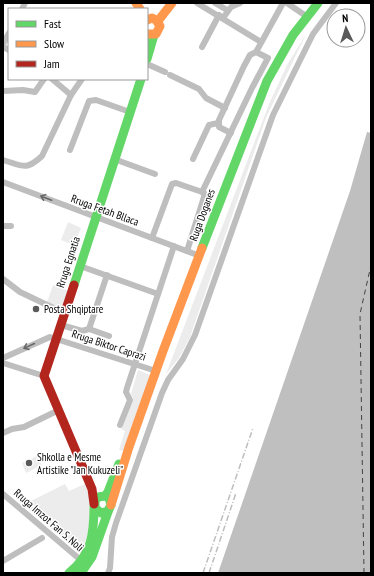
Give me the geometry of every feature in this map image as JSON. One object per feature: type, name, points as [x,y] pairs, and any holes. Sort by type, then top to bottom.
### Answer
[{"type":"main road","points":[[158,21],[172,3]]},
{"type":"main road","name":"Ruga Doganes","points":[[129,447],[156,371],[264,87],[283,49],[306,16],[318,3]]},
{"type":"main road","points":[[148,20],[152,18],[158,21],[160,29],[150,34],[152,45],[148,57]]},
{"type":"main road","name":"Rruga Egnatia","points":[[44,376],[141,80]]},
{"type":"main road","points":[[44,376],[92,489],[95,521],[94,530],[83,562],[69,573]]},
{"type":"main road","points":[[76,450],[92,474],[103,496],[110,500],[110,507],[106,512],[96,510],[94,505],[97,498],[103,496],[110,490],[118,467],[129,447]]},
{"type":"main road","points":[[81,573],[92,557],[126,462],[129,447]]},
{"type":"street","points":[[197,3],[221,16],[261,42]]},
{"type":"street","points":[[215,3],[227,10]]},
{"type":"street","points":[[202,48],[221,16],[231,7],[240,3]]},
{"type":"street","points":[[218,123],[244,66],[250,55],[256,52],[283,3]]},
{"type":"street","points":[[287,3],[306,16]]},
{"type":"street","points":[[108,573],[110,568],[114,530],[139,457],[165,386],[183,359],[195,334],[269,126],[313,34],[336,3]]},
{"type":"street","points":[[3,45],[8,35]]},
{"type":"street","name":"Ruga Doganes","points":[[187,251],[204,197],[204,193],[202,192],[268,58],[256,52]]},
{"type":"street","points":[[148,64],[199,89],[206,98],[225,108]]},
{"type":"street","points":[[3,91],[23,90],[35,92],[43,80]]},
{"type":"street","points":[[53,80],[71,95]]},
{"type":"street","points":[[3,160],[28,167],[42,156],[71,95],[81,80]]},
{"type":"street","points":[[70,150],[89,101],[96,100],[130,112]]},
{"type":"street","points":[[218,123],[219,127],[231,133]]},
{"type":"street","points":[[193,159],[209,125],[218,123]]},
{"type":"street","points":[[114,159],[155,174]]},
{"type":"street","name":"Rruga Fetah Bllaca","points":[[3,182],[200,256]]},
{"type":"street","points":[[152,238],[172,184],[176,183],[202,192]]},
{"type":"street","points":[[3,226],[11,226]]},
{"type":"street","points":[[120,425],[130,400],[126,390],[174,246]]},
{"type":"street","points":[[80,266],[158,294]]},
{"type":"street","points":[[89,330],[107,275]]},
{"type":"street","points":[[3,279],[20,292],[64,313]]},
{"type":"street","points":[[61,325],[82,331],[89,330],[109,336]]},
{"type":"street","points":[[3,358],[45,338],[50,337],[56,339]]},
{"type":"street","name":"Rruga Biktor Caprazi","points":[[56,339],[156,371]]},
{"type":"street","points":[[3,363],[44,376]]},
{"type":"street","points":[[3,433],[12,429],[24,427],[59,410]]},
{"type":"street","name":"Rruga Imzot Fan S. Noli","points":[[3,494],[83,562]]},
{"type":"street","points":[[3,561],[42,538]]},
{"type":"shaded area","points":[[307,33],[266,118],[190,337],[179,358],[166,374],[269,104],[288,63]]},
{"type":"shaded area","points":[[367,132],[371,133],[371,573],[218,573],[350,191]]},
{"type":"shaded area","points":[[68,222],[81,228],[74,245],[61,240]]},
{"type":"shaded area","points":[[53,285],[69,291],[63,309],[47,302]]},
{"type":"shaded area","points":[[138,370],[152,376],[124,451],[119,450],[125,431],[121,429],[133,398],[131,394]]},
{"type":"shaded area","points":[[37,456],[42,465],[26,473],[22,463]]},
{"type":"shaded area","points":[[87,483],[90,494],[89,533],[81,553],[23,505],[65,484],[69,491]]},
{"type":"ferry route","points":[[364,573],[360,314],[371,265]]},
{"type":"railway","points":[[203,573],[253,428]]},
{"type":"railway","points":[[209,573],[236,493]]},
{"type":"traffic: fast","points":[[202,248],[267,81],[293,35],[318,3]]},
{"type":"traffic: fast","points":[[148,56],[154,35]]},
{"type":"traffic: fast","points":[[74,285],[141,80]]},
{"type":"traffic: fast","points":[[105,496],[109,498],[111,505],[108,511],[101,513],[95,508],[95,501],[98,497],[105,496],[108,492],[119,464]]},
{"type":"traffic: fast","points":[[69,573],[83,559],[90,543],[94,506]]},
{"type":"traffic: fast","points":[[81,573],[92,557],[109,509]]},
{"type":"traffic: slow","points":[[136,3],[139,8]]},
{"type":"traffic: slow","points":[[158,21],[172,3]]},
{"type":"traffic: slow","points":[[148,20],[152,18],[156,20],[160,26],[156,34],[148,34]]},
{"type":"traffic: slow","points":[[111,505],[129,447],[202,248]]},
{"type":"traffic: jam","points":[[74,285],[44,376],[92,489],[94,504]]},
{"type":"place","name":"Posta Shqiptare","points":[[36,309]]},
{"type":"place","name":"Shkolla e Mesme Artistike \"Jan Kukuzeli\"","points":[[29,463]]}]
